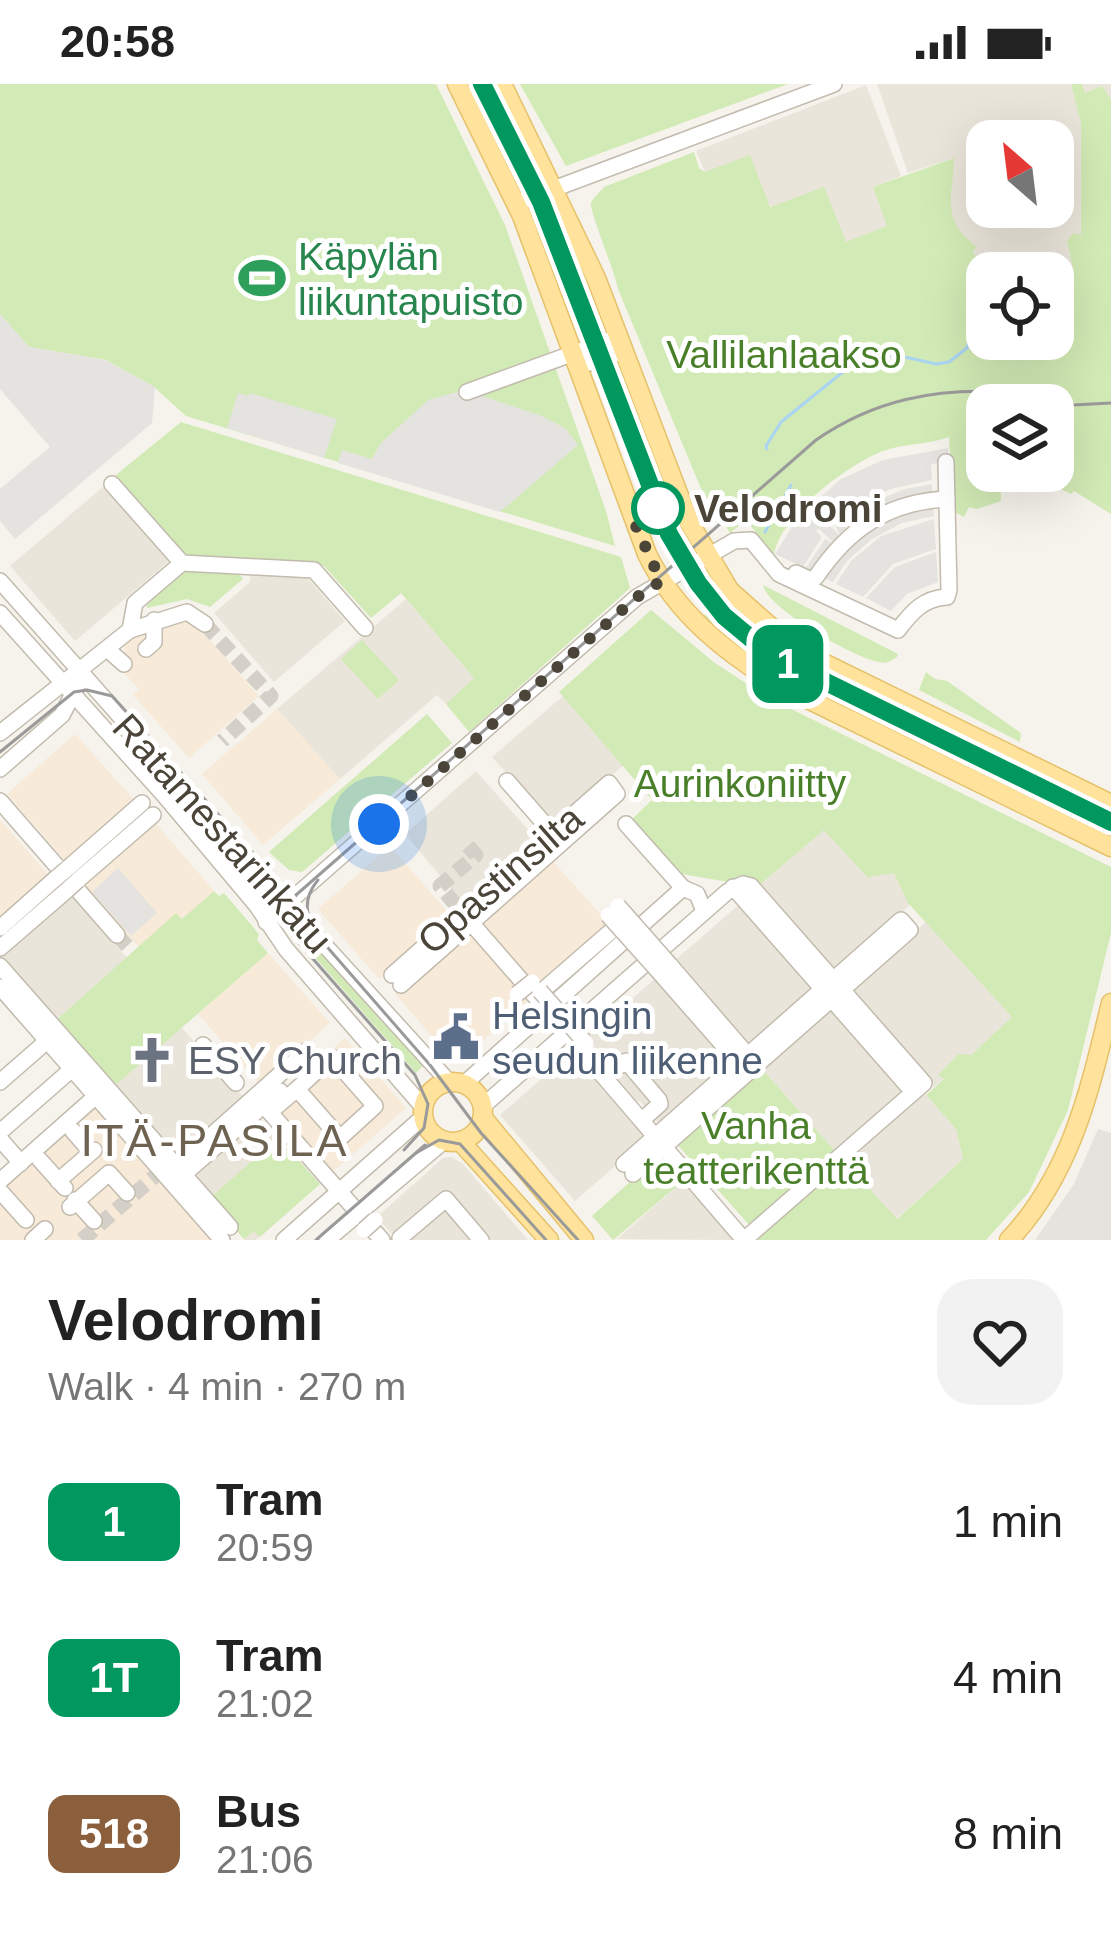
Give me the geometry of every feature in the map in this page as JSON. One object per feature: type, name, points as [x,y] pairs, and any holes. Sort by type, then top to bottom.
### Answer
[{"type":"main road","points":[[457,84],[515,203],[647,554],[661,581],[693,621],[756,671],[1111,847]]},
{"type":"main road","points":[[502,84],[555,187],[706,556],[748,610],[797,650],[1111,804]]},
{"type":"main road","points":[[1009,1240],[1041,1201],[1069,1147],[1088,1101],[1111,1003]]},
{"type":"main road","points":[[549,1240],[452,1141],[429,1130],[423,1112],[434,1089],[456,1083],[472,1088],[483,1112],[584,1240]]},
{"type":"main road","points":[[452,1141],[476,1132],[483,1112]]},
{"type":"street","points":[[515,203],[834,84]]},
{"type":"street","points":[[467,392],[573,355],[621,344]]},
{"type":"street","points":[[266,922],[620,612],[661,581],[734,541],[748,538],[791,581],[898,630],[917,607],[946,597],[951,567],[946,462]]},
{"type":"street","points":[[112,484],[182,563]]},
{"type":"street","points":[[772,566],[811,580],[839,545],[866,522],[909,503],[947,499]]},
{"type":"street","points":[[647,554],[682,569]]},
{"type":"street","points":[[130,629],[135,603],[182,563],[314,570],[365,628]]},
{"type":"street","name":"Ratamestarinkatu","points":[[0,581],[285,905],[456,1083]]},
{"type":"street","points":[[0,734],[130,629],[187,612],[205,624]]},
{"type":"street","name":"Ratamestarinkatu","points":[[0,613],[94,713],[423,1112]]},
{"type":"street","points":[[146,650],[154,643],[154,620]]},
{"type":"street","points":[[20,636],[37,622]]},
{"type":"street","points":[[107,649],[124,664]]},
{"type":"street","points":[[0,770],[62,715],[76,694],[80,671]]},
{"type":"street","points":[[62,715],[94,713]]},
{"type":"street","points":[[507,781],[556,839]]},
{"type":"street","name":"Opastinsilta","points":[[404,972],[450,942],[556,839],[611,796]]},
{"type":"street","points":[[0,801],[117,934]]},
{"type":"street","points":[[0,948],[67,879],[147,809]]},
{"type":"street","points":[[626,824],[683,888],[698,894],[704,911]]},
{"type":"street","points":[[0,928],[67,879]]},
{"type":"street","points":[[456,1083],[547,1010],[683,888]]},
{"type":"street","points":[[483,1112],[580,1038],[704,911],[737,890],[801,947],[832,997],[924,1083],[746,1238],[666,1136],[574,1054],[580,1038]]},
{"type":"street","points":[[524,986],[617,916],[748,1065]]},
{"type":"street","points":[[474,918],[524,986],[580,1038]]},
{"type":"street","points":[[632,1166],[789,1029],[832,997],[910,930],[901,920],[832,997]]},
{"type":"street","points":[[0,966],[198,1213],[226,1233]]},
{"type":"street","points":[[524,986],[580,1038],[642,1120],[666,1136]]},
{"type":"street","points":[[0,987],[226,1233]]},
{"type":"street","points":[[860,1020],[913,1092]]},
{"type":"street","points":[[0,1082],[47,1041]]},
{"type":"street","points":[[203,1045],[312,1147]]},
{"type":"street","points":[[170,1174],[225,1131],[259,1094],[308,1058]]},
{"type":"street","points":[[259,1094],[297,1089],[332,1058],[375,1106],[340,1138],[297,1089]]},
{"type":"street","points":[[622,1065],[626,1061],[657,1099],[666,1136]]},
{"type":"street","points":[[72,1069],[0,1136],[33,1157],[94,1221]]},
{"type":"street","points":[[259,1094],[358,1213],[368,1233]]},
{"type":"street","points":[[0,1181],[69,1126],[96,1096]]},
{"type":"street","points":[[642,1120],[657,1099]]},
{"type":"street","points":[[284,1240],[423,1112]]},
{"type":"street","points":[[69,1126],[93,1151],[69,1196]]},
{"type":"street","points":[[327,1240],[452,1141]]},
{"type":"street","points":[[69,1196],[111,1172],[127,1193]]},
{"type":"street","points":[[1,1192],[37,1233]]},
{"type":"street","points":[[400,1238],[446,1199],[481,1240]]},
{"type":"shaded area","points":[[877,84],[1111,84],[1111,99],[1102,86],[1076,97],[1083,207],[1081,237],[1070,252],[974,252],[976,247],[956,231],[950,216],[953,158],[908,173]]},
{"type":"shaded area","points":[[866,85],[901,176],[873,187],[888,226],[845,243],[705,172],[696,151]]},
{"type":"shaded area","points":[[0,314],[29,347],[105,360],[155,387],[152,423],[15,539],[0,521],[0,489],[50,447],[0,389]]},
{"type":"shaded area","points":[[464,390],[542,416],[565,428],[578,445],[500,512],[338,463],[342,450],[372,459],[380,444],[428,400]]},
{"type":"shaded area","points":[[238,393],[337,419],[324,458],[227,428]]},
{"type":"shaded area","points":[[948,448],[949,462],[931,464],[932,480],[891,489],[853,508],[833,525],[825,521],[841,537],[836,527],[866,505],[932,484],[934,516],[902,523],[872,539],[847,561],[833,582],[805,569],[825,539],[834,543],[819,529],[822,537],[803,567],[775,554],[799,516],[841,479],[883,460]]},
{"type":"shaded area","points":[[109,482],[174,557],[75,641],[10,566]]},
{"type":"shaded area","points":[[934,519],[936,549],[893,564],[863,597],[836,584],[851,561],[881,536]]},
{"type":"shaded area","points":[[936,552],[938,582],[907,594],[891,611],[866,598],[895,567]]},
{"type":"shaded area","points":[[250,569],[305,575],[345,621],[274,682],[214,613],[250,582]]},
{"type":"shaded area","points":[[406,599],[475,679],[446,704],[437,695],[340,779],[277,709]]},
{"type":"shaded area","points":[[192,620],[259,696],[189,758],[133,695],[139,689],[124,673],[125,643],[134,636]]},
{"type":"shaded area","points":[[563,696],[624,765],[552,824],[492,757]]},
{"type":"shaded area","points":[[277,709],[340,779],[263,845],[202,774]]},
{"type":"shaded area","points":[[75,734],[137,803],[68,864],[7,794]]},
{"type":"shaded area","points":[[476,771],[537,840],[464,904],[405,834]]},
{"type":"shaded area","points":[[151,818],[214,891],[144,953],[80,880]]},
{"type":"shaded area","points":[[0,820],[52,879],[0,924]]},
{"type":"shaded area","points":[[824,829],[894,873],[910,905],[834,974],[757,887]]},
{"type":"shaded area","points":[[390,846],[451,916],[379,979],[318,909]]},
{"type":"shaded area","points":[[549,857],[612,927],[456,1064],[395,994]]},
{"type":"shaded area","points":[[118,868],[157,913],[131,936],[92,892]]},
{"type":"shaded area","points":[[68,891],[127,958],[53,1023],[0,963],[0,951]]},
{"type":"shaded area","points":[[742,902],[819,989],[750,1049],[673,962]]},
{"type":"shaded area","points":[[926,922],[1013,1018],[934,1087],[847,991]]},
{"type":"shaded area","points":[[268,953],[330,1023],[260,1085],[198,1014]]},
{"type":"shaded area","points":[[657,977],[733,1064],[661,1126],[600,1064],[605,1059],[587,1038]]},
{"type":"shaded area","points":[[831,1005],[908,1089],[837,1153],[761,1068]]},
{"type":"shaded area","points":[[181,1027],[245,1099],[175,1160],[111,1089]]},
{"type":"shaded area","points":[[345,1038],[406,1108],[331,1173],[270,1105]]},
{"type":"shaded area","points":[[571,1053],[646,1139],[575,1201],[500,1115]]},
{"type":"shaded area","points":[[922,1091],[956,1129],[963,1159],[896,1219],[844,1161]]},
{"type":"shaded area","points":[[97,1104],[216,1240],[0,1240],[0,1189]]},
{"type":"shaded area","points":[[258,1115],[320,1184],[256,1240],[245,1240],[189,1176]]},
{"type":"shaded area","points":[[1098,1129],[1111,1133],[1111,1240],[1035,1240],[1074,1184]]},
{"type":"shaded area","points":[[452,1157],[528,1240],[397,1240],[377,1217],[443,1158]]},
{"type":"shaded area","points":[[683,1181],[734,1240],[617,1239]]},
{"type":"green space","name":"Käpylän liikuntapuisto","points":[[0,84],[436,84],[505,225],[615,546],[186,416],[154,387],[106,360],[29,347],[0,314]]},
{"type":"green space","points":[[520,84],[788,84],[566,166]]},
{"type":"green space","name":"Vallilanlaakso","points":[[1071,84],[1082,84],[1085,93],[1102,86],[1111,99],[1111,514],[1074,491],[1074,384],[966,384],[966,492],[1001,492],[1001,501],[969,507],[964,517],[953,511],[949,437],[883,451],[852,468],[802,508],[774,555],[751,526],[740,525],[730,533],[702,491],[618,289],[591,208],[593,199],[604,187],[694,152],[705,172],[750,155],[770,207],[824,187],[846,242],[887,226],[873,187],[954,158],[953,218],[977,247],[966,252],[966,360],[1074,360],[1074,252],[1069,252],[1067,241],[1073,233],[1081,235],[1081,123]]},
{"type":"green space","points":[[181,422],[621,557],[630,588],[469,732],[446,704],[474,678],[401,593],[371,618],[324,566],[184,559],[116,475]]},
{"type":"green space","points":[[181,571],[239,574],[243,579],[210,607],[187,599],[147,608],[146,602]]},
{"type":"green space","points":[[763,585],[897,657],[879,662],[831,642],[779,606]]},
{"type":"green space","points":[[724,600],[779,648],[895,711],[885,729],[767,667],[701,618],[707,613],[769,663],[775,654],[718,605]]},
{"type":"green space","name":"Aurinkoniitty","points":[[651,610],[715,663],[767,697],[1111,867],[1111,933],[1068,1110],[1029,1192],[986,1240],[754,1240],[844,1161],[897,1219],[963,1159],[956,1129],[926,1095],[944,1079],[938,1075],[959,1054],[971,1055],[1012,1017],[908,903],[894,873],[867,877],[824,830],[757,887],[676,873],[630,821],[652,800],[559,692]]},
{"type":"green space","points":[[362,640],[399,680],[378,699],[341,659]]},
{"type":"green space","points":[[926,672],[947,681],[1021,733],[1020,742],[919,690]]},
{"type":"green space","points":[[427,714],[452,743],[302,872],[289,870],[269,852]]},
{"type":"green space","points":[[214,891],[219,896],[224,893],[259,934],[257,940],[268,953],[111,1089],[53,1023],[176,913],[182,919]]},
{"type":"green space","points":[[300,924],[424,1065],[416,1073],[292,931]]},
{"type":"green space","name":"Vanha teatterikenttä","points":[[761,1068],[837,1153],[752,1228],[675,1142]]},
{"type":"green space","points":[[278,1138],[320,1184],[260,1237],[254,1231],[244,1239],[209,1199]]},
{"type":"green space","points":[[660,1155],[683,1181],[613,1240],[592,1216]]},
{"type":"waterway","points":[[767,449],[781,422],[849,367],[896,355],[936,364],[949,362],[966,349]]},
{"type":"waterway","points":[[765,532],[791,485]]},
{"type":"tunnel","points":[[205,624],[271,696],[222,741]]},
{"type":"tunnel","points":[[468,846],[476,855],[440,886],[471,923]]},
{"type":"tunnel","points":[[117,935],[131,950]]},
{"type":"tunnel","points":[[82,1240],[155,1176]]},
{"type":"tram line","points":[[477,84],[543,221],[664,536],[720,622]]},
{"type":"tram line","name":"1","points":[[482,84],[541,202],[669,534],[724,616],[787,664],[1111,822]]},
{"type":"tram line","points":[[404,1150],[424,1128],[428,1104],[415,1075],[292,935],[288,912],[296,895],[816,440],[883,406],[966,392]]},
{"type":"tram line","points":[[1074,405],[1111,403]]},
{"type":"tram line","points":[[715,608],[787,664],[1111,822]]},
{"type":"tram line","points":[[0,752],[74,692],[112,696],[269,871]]},
{"type":"tram line","points":[[260,861],[481,1133],[578,1240]]},
{"type":"tram line","points":[[316,935],[307,907],[318,880]]},
{"type":"tram line","points":[[416,1153],[439,1140],[460,1144],[546,1240]]},
{"type":"tram line","points":[[316,1240],[425,1145]]},
{"type":"place","name":"Käpylän liikuntapuisto","points":[[262,278]]},
{"type":"place","name":"Velodromi","points":[[658,508]]},
{"type":"place","name":"Helsingin seudun liikenne","points":[[456,1037]]},
{"type":"place","name":"ESY Church","points":[[152,1060]]},
{"type":"district","name":"ITÄ-PASILA","points":[[215,1140]]},
{"type":"route","points":[[379,824],[661,581],[635,524],[658,508]]}]
